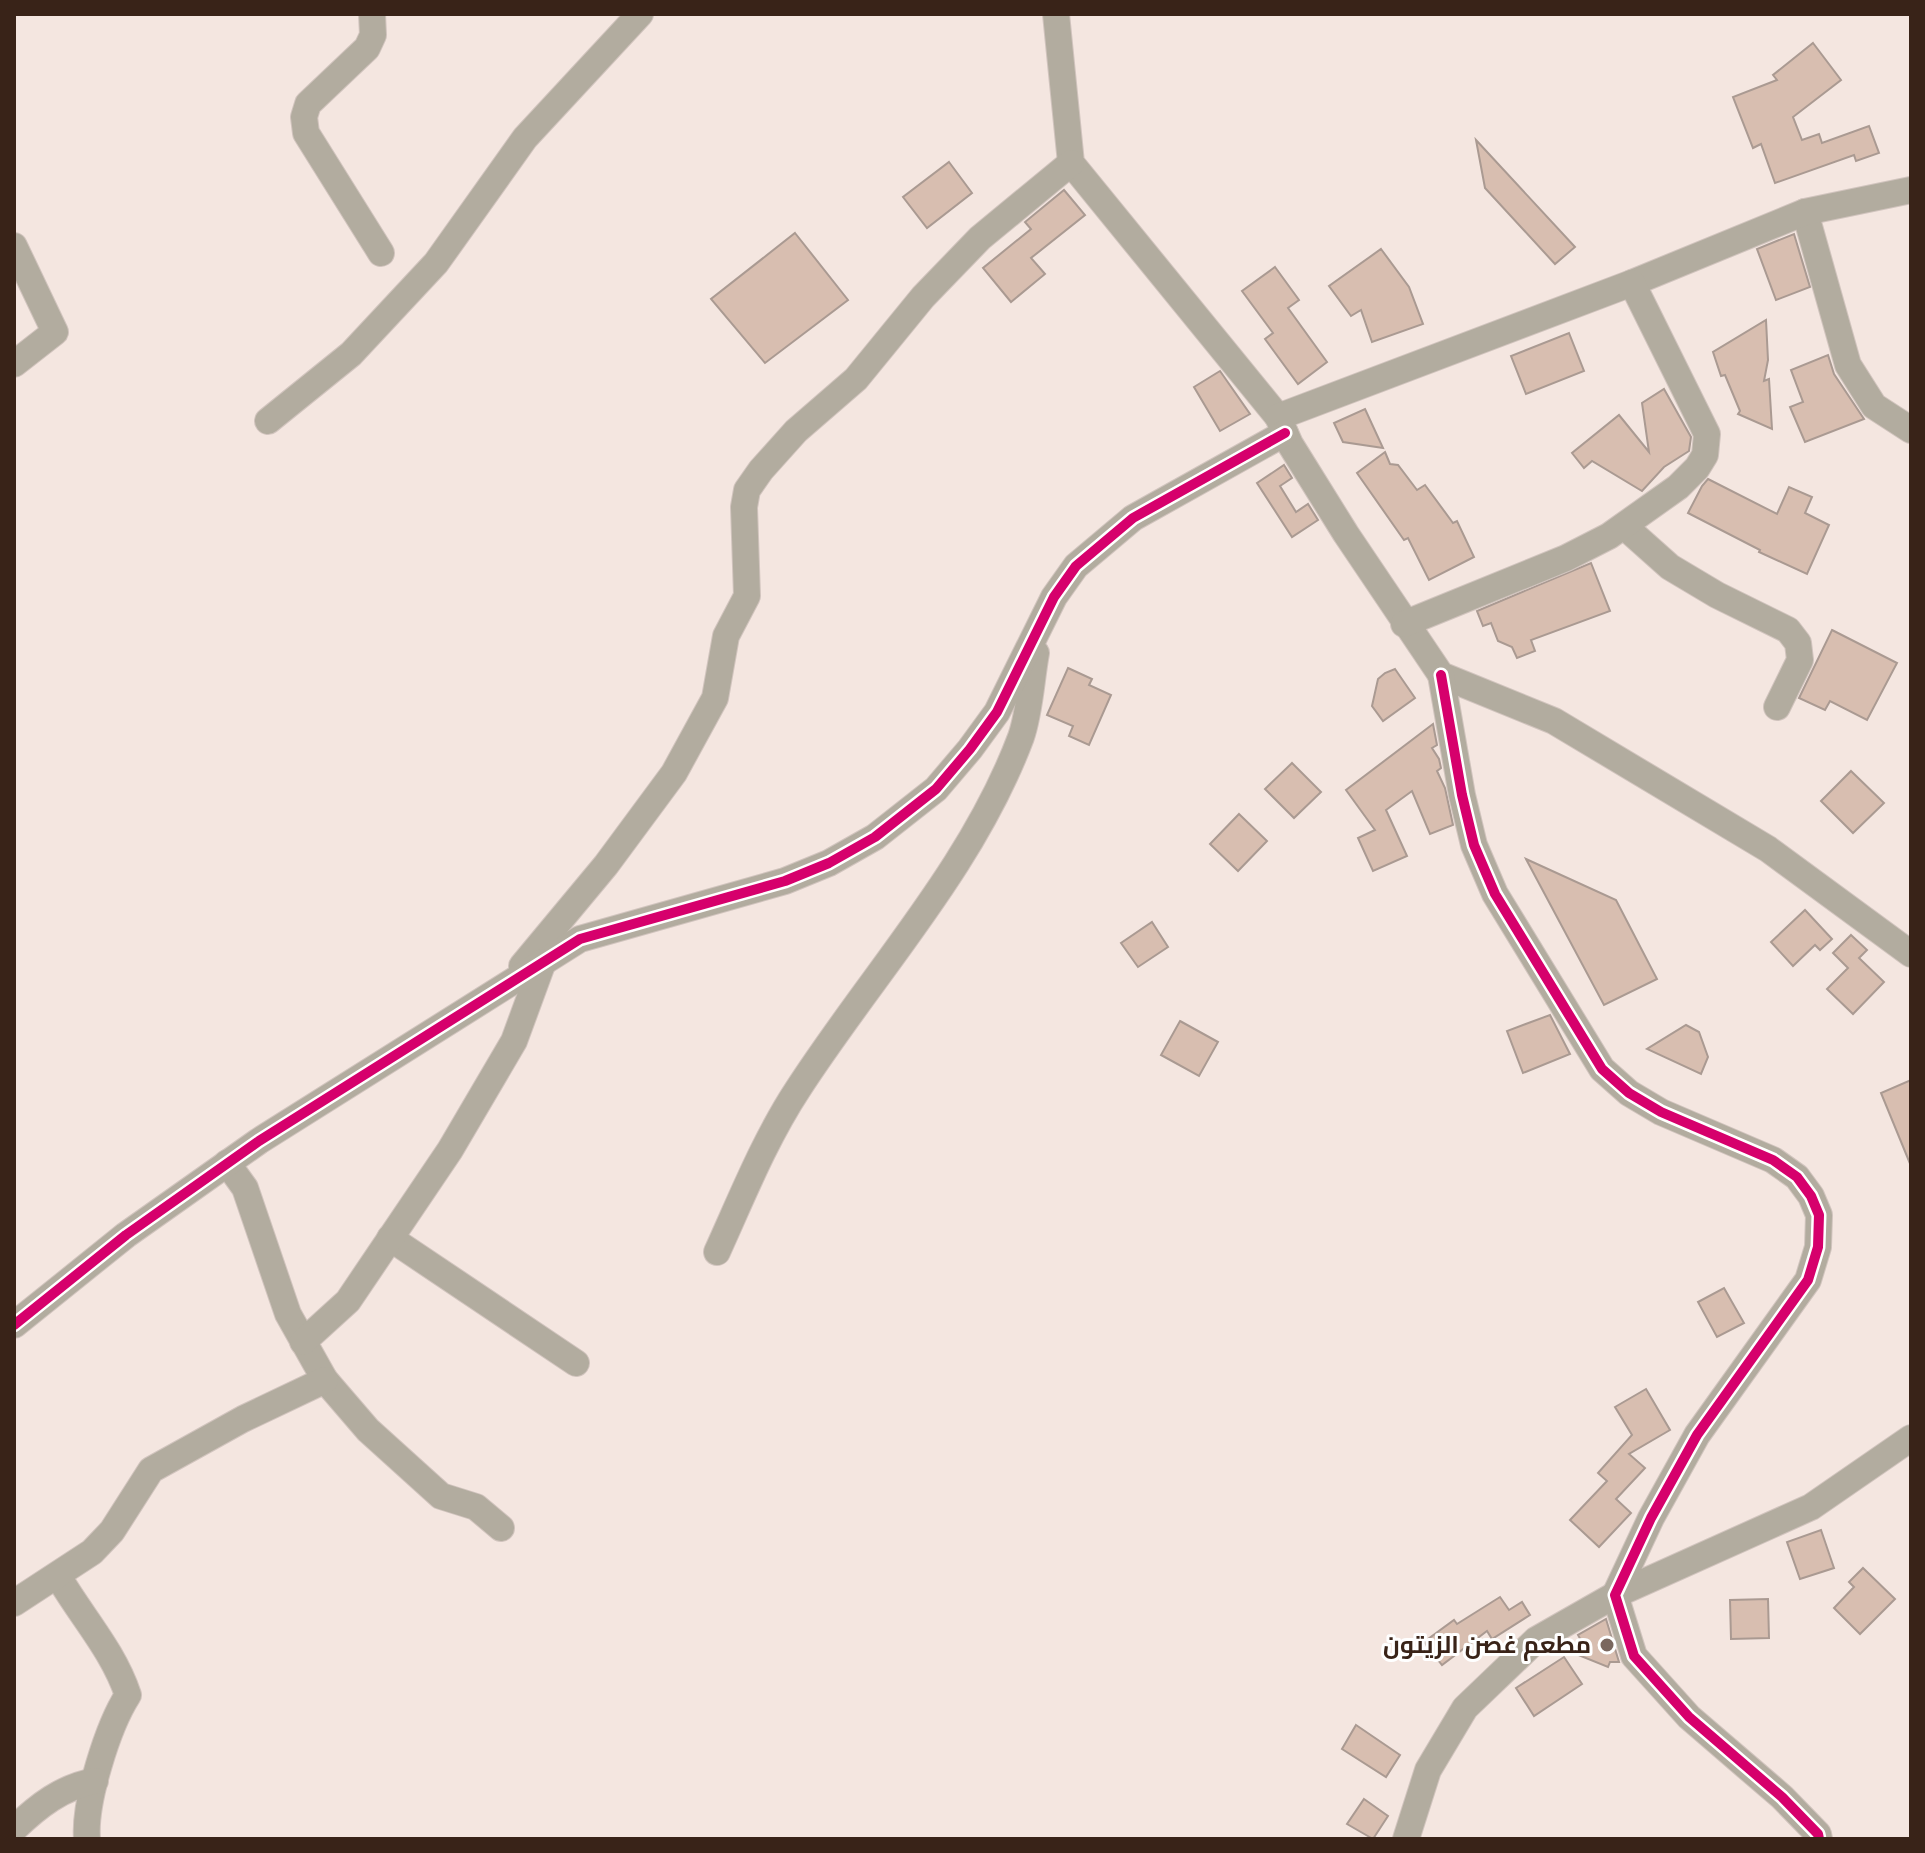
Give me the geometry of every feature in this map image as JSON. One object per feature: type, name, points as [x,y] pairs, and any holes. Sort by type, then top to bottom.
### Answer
[{"type":"street","points":[[372,14],[373,35],[367,48],[308,104],[304,117],[306,133],[381,253]]},
{"type":"street","points":[[268,421],[351,354],[436,263],[525,138],[640,14]]},
{"type":"street","points":[[1056,14],[1071,163],[1281,425],[1404,624],[1441,675],[1474,845],[1495,894],[1602,1069],[1629,1093],[1661,1112],[1773,1160],[1797,1177],[1811,1196],[1819,1215],[1818,1247],[1808,1280],[1697,1435],[1651,1518],[1615,1595],[1634,1656],[1689,1717],[1782,1797],[1818,1834],[1819,1839]]},
{"type":"street","points":[[507,984],[606,865],[674,773],[715,698],[726,636],[747,596],[744,507],[747,490],[796,431],[856,379],[923,297],[980,238],[1071,163]]},
{"type":"street","points":[[14,1325],[126,1235],[227,1163],[344,1085],[580,939],[785,881],[829,863],[875,837],[936,789],[970,749],[997,712],[1041,622],[1076,566],[1133,518],[1281,425],[1805,212],[1911,190]]},
{"type":"street","points":[[1805,212],[1848,365],[1874,406],[1911,430]]},
{"type":"street","points":[[14,246],[55,332],[14,364]]},
{"type":"street","points":[[1404,624],[1566,558],[1624,526],[1678,487],[1697,468],[1705,455],[1707,434],[1632,283]]},
{"type":"street","points":[[1624,526],[1670,567],[1717,595],[1788,630],[1798,643],[1800,660],[1777,707]]},
{"type":"street","points":[[717,1252],[796,1090],[962,856],[997,794],[1023,733],[1041,622]]},
{"type":"street","points":[[1441,675],[1554,721],[1768,849],[1911,954]]},
{"type":"street","points":[[303,1342],[348,1301],[483,1097],[514,1041],[543,962]]},
{"type":"street","points":[[227,1163],[245,1188],[288,1314],[325,1380],[368,1430],[441,1496],[476,1507],[501,1528]]},
{"type":"street","points":[[390,1238],[576,1363]]},
{"type":"street","points":[[14,1603],[92,1552],[112,1531],[151,1470],[243,1419],[325,1380]]},
{"type":"street","points":[[1406,1839],[1428,1770],[1465,1708],[1536,1640],[1615,1595],[1811,1507],[1911,1438]]},
{"type":"street","points":[[58,1576],[107,1649],[122,1676],[128,1695],[121,1706],[95,1781],[86,1821],[87,1839]]},
{"type":"street","points":[[14,1829],[39,1806],[75,1785],[95,1781]]},
{"type":"building","points":[[1813,43],[1841,80],[1793,117],[1802,140],[1819,134],[1822,143],[1869,126],[1879,153],[1856,161],[1854,155],[1775,183],[1761,144],[1753,148],[1733,97],[1777,80],[1773,75]]},
{"type":"building","points":[[1476,140],[1575,247],[1555,264],[1485,188]]},
{"type":"building","points":[[949,162],[972,193],[927,228],[903,197]]},
{"type":"building","points":[[1064,190],[1085,215],[1031,258],[1045,274],[1011,302],[983,268],[1031,229],[1025,222]]},
{"type":"building","points":[[795,233],[848,300],[765,363],[711,299]]},
{"type":"building","points":[[1794,234],[1810,287],[1776,300],[1757,249]]},
{"type":"building","points":[[1381,249],[1409,287],[1423,324],[1372,342],[1361,310],[1351,316],[1329,286]]},
{"type":"building","points":[[1275,267],[1299,300],[1288,308],[1327,362],[1298,384],[1265,339],[1273,333],[1242,291]]},
{"type":"building","points":[[1766,320],[1768,360],[1764,381],[1769,379],[1772,429],[1738,414],[1740,411],[1725,375],[1721,376],[1713,352]]},
{"type":"building","points":[[1569,333],[1584,371],[1526,394],[1511,356]]},
{"type":"building","points":[[1828,355],[1834,374],[1864,419],[1805,442],[1790,407],[1803,402],[1791,370]]},
{"type":"building","points":[[1220,371],[1250,414],[1220,431],[1194,387]]},
{"type":"building","points":[[1664,389],[1691,437],[1689,451],[1664,467],[1642,491],[1592,461],[1584,468],[1572,453],[1619,415],[1649,452],[1642,403]]},
{"type":"building","points":[[1365,409],[1383,448],[1343,442],[1334,423]]},
{"type":"building","points":[[1385,452],[1390,464],[1398,465],[1417,490],[1425,485],[1453,523],[1457,521],[1474,557],[1429,580],[1408,538],[1404,540],[1357,473]]},
{"type":"building","points":[[1284,465],[1292,478],[1280,486],[1296,512],[1308,504],[1318,520],[1292,537],[1257,483]]},
{"type":"building","points":[[1708,479],[1777,514],[1789,487],[1812,497],[1805,513],[1829,525],[1807,574],[1688,513]]},
{"type":"building","points":[[1591,563],[1610,611],[1531,640],[1535,651],[1517,658],[1512,647],[1498,641],[1491,623],[1483,626],[1477,611]]},
{"type":"building","points":[[1832,630],[1897,663],[1867,720],[1830,701],[1825,710],[1799,698]]},
{"type":"building","points":[[1068,668],[1092,679],[1089,685],[1111,695],[1089,745],[1069,736],[1073,726],[1047,715]]},
{"type":"building","points":[[1395,669],[1415,698],[1383,721],[1372,706],[1378,679]]},
{"type":"building","points":[[1433,724],[1437,745],[1432,748],[1439,759],[1441,768],[1437,771],[1445,788],[1453,825],[1430,834],[1412,791],[1386,810],[1407,856],[1373,871],[1358,838],[1375,830],[1346,790]]},
{"type":"building","points":[[1292,763],[1321,792],[1294,818],[1265,789]]},
{"type":"building","points":[[1851,771],[1884,803],[1853,833],[1821,801]]},
{"type":"building","points":[[1239,814],[1267,841],[1238,871],[1210,844]]},
{"type":"building","points":[[1526,859],[1616,900],[1657,979],[1604,1005]]},
{"type":"building","points":[[1805,910],[1832,939],[1820,950],[1815,945],[1793,966],[1771,942]]},
{"type":"building","points":[[1152,922],[1168,947],[1138,967],[1121,943]]},
{"type":"building","points":[[1851,935],[1867,950],[1859,958],[1884,982],[1853,1014],[1827,989],[1848,968],[1833,953]]},
{"type":"building","points":[[1550,1015],[1570,1054],[1523,1073],[1507,1031]]},
{"type":"building","points":[[1180,1021],[1218,1042],[1199,1076],[1161,1055]]},
{"type":"building","points":[[1686,1025],[1699,1032],[1708,1057],[1701,1074],[1647,1049]]},
{"type":"building","points":[[1911,1080],[1911,1166],[1881,1093]]},
{"type":"building","points":[[1724,1288],[1744,1323],[1717,1337],[1698,1302]]},
{"type":"building","points":[[1646,1389],[1670,1430],[1629,1454],[1645,1468],[1616,1499],[1631,1513],[1599,1547],[1570,1520],[1607,1481],[1598,1473],[1632,1435],[1615,1407]]},
{"type":"building","points":[[1821,1530],[1834,1568],[1800,1579],[1787,1542]]},
{"type":"building","points":[[1863,1568],[1895,1599],[1860,1634],[1834,1608],[1854,1587],[1849,1582]]},
{"type":"building","points":[[1500,1597],[1509,1610],[1522,1602],[1530,1615],[1492,1639],[1487,1631],[1442,1665],[1424,1642],[1454,1620],[1457,1624]]},
{"type":"building","points":[[1768,1599],[1769,1638],[1731,1639],[1730,1600]]},
{"type":"building","points":[[1606,1619],[1619,1662],[1610,1662],[1608,1667],[1571,1652],[1583,1644],[1578,1635]]},
{"type":"building","points":[[1564,1657],[1582,1684],[1534,1716],[1516,1688]]},
{"type":"building","points":[[1356,1725],[1400,1755],[1386,1777],[1342,1749]]},
{"type":"building","points":[[1364,1799],[1388,1816],[1373,1839],[1347,1824]]},
{"type":"cycle path","points":[[14,1325],[126,1235],[259,1141],[580,939],[785,881],[829,863],[875,837],[936,789],[970,749],[997,712],[1054,597],[1076,566],[1133,518],[1285,433]]},
{"type":"cycle path","points":[[1441,675],[1474,845],[1495,894],[1602,1069],[1629,1093],[1661,1112],[1773,1160],[1797,1177],[1811,1196],[1819,1215],[1818,1247],[1808,1280],[1697,1435],[1651,1518],[1615,1595],[1634,1656],[1689,1717],[1782,1797],[1818,1834],[1819,1839]]},
{"type":"place","name":"مطعم غصن الزيتون","points":[[1607,1645]]}]
